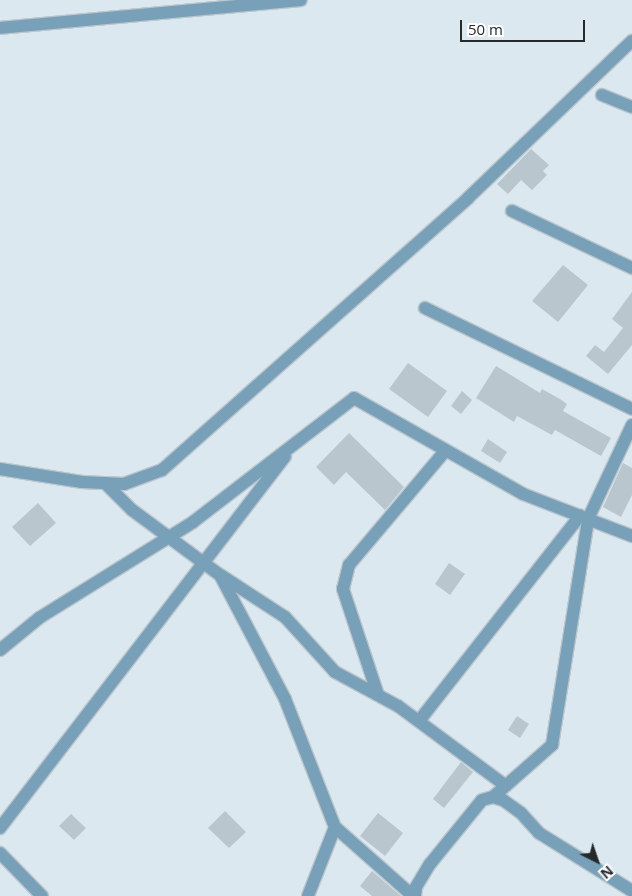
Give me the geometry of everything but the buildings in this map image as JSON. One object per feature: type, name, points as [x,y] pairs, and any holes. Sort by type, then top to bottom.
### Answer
[{"type":"street","points":[[0,28],[301,0]]},
{"type":"street","points":[[0,469],[124,484],[162,470],[468,198],[632,41]]},
{"type":"street","points":[[602,95],[632,107]]},
{"type":"street","points":[[512,211],[632,268]]},
{"type":"street","points":[[425,308],[632,409]]},
{"type":"street","points":[[0,650],[39,618],[169,537],[354,398],[523,494],[632,536]]},
{"type":"street","points":[[419,722],[584,518],[632,425]]},
{"type":"street","points":[[0,828],[295,443]]},
{"type":"street","points":[[378,695],[343,589],[349,565],[446,450]]},
{"type":"street","points":[[105,483],[132,510],[220,575],[285,617],[335,672],[378,695],[419,722],[506,786]]},
{"type":"street","points":[[220,575],[285,699],[335,827],[414,896],[416,887],[430,864],[482,800],[493,797],[552,745],[584,518]]},
{"type":"street","points":[[493,797],[503,800],[521,813],[539,834],[632,891]]},
{"type":"street","points":[[308,896],[335,827]]},
{"type":"street","points":[[0,853],[42,896]]}]
